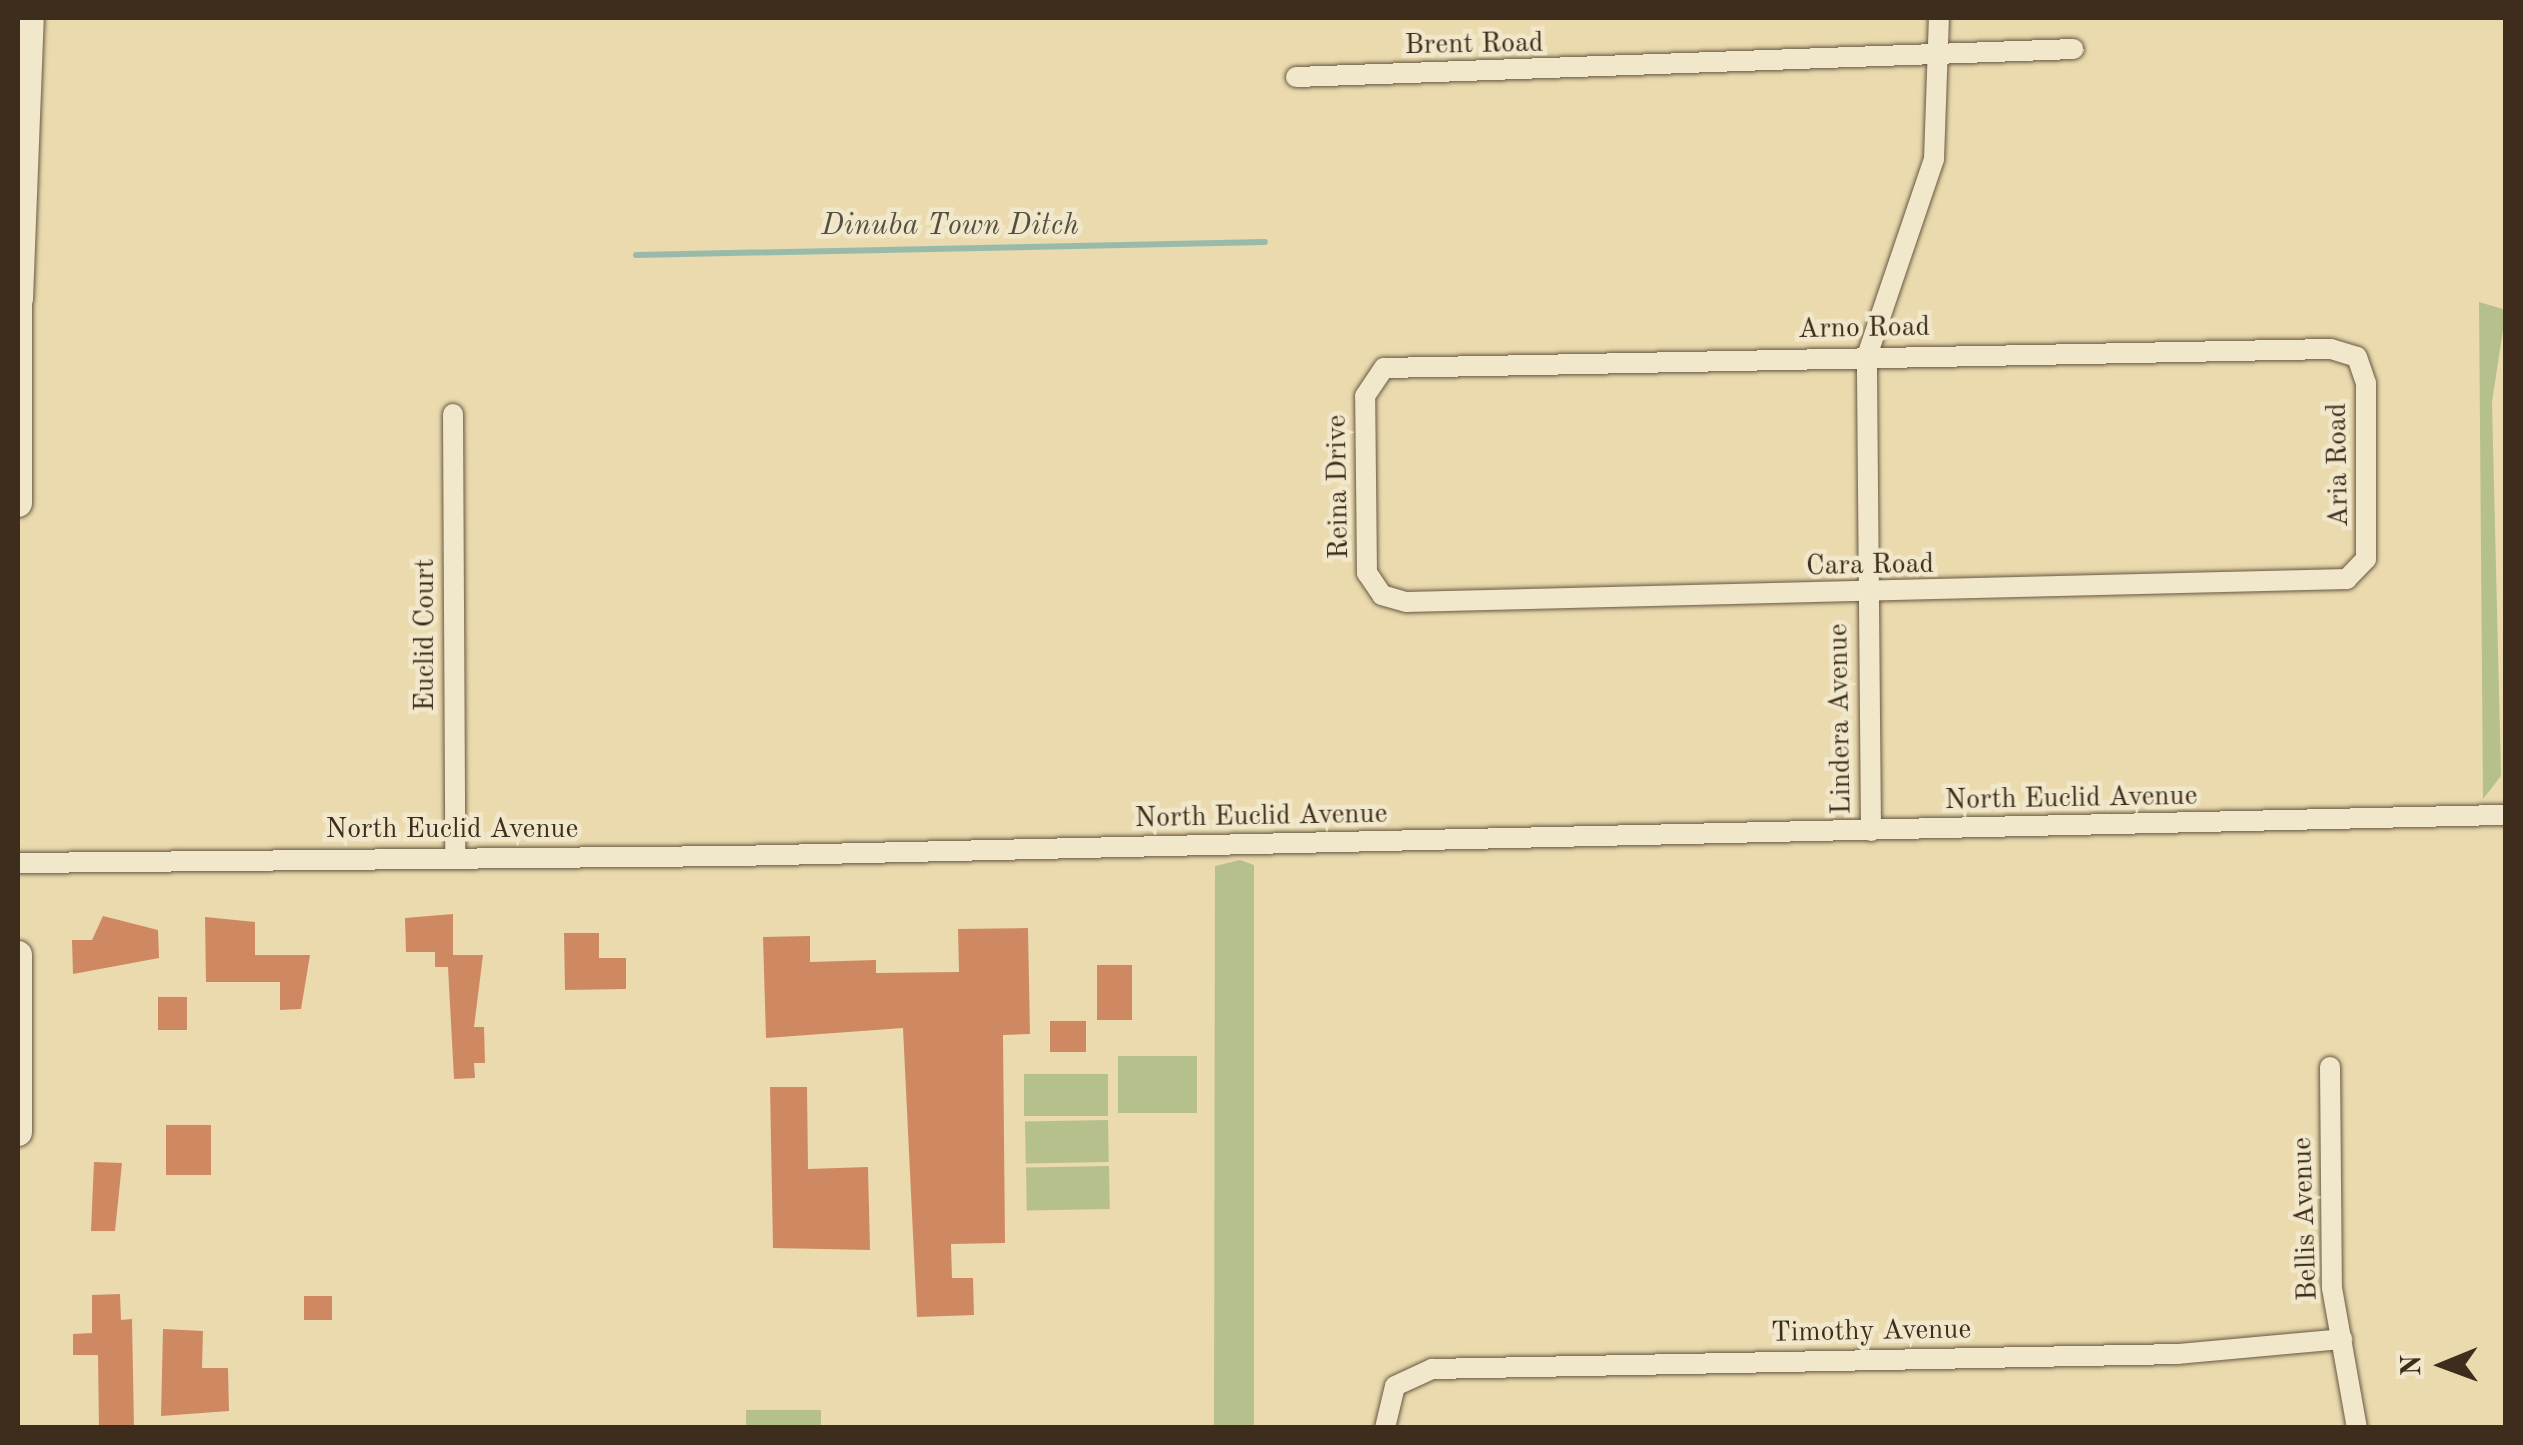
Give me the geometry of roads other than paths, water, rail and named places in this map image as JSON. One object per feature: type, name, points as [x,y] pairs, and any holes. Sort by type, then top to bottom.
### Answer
[{"type":"street","points":[[18,503],[18,296],[30,18]]},
{"type":"street","name":"Lindera Avenue","points":[[1871,831],[1866,594],[1868,356],[1934,159],[1939,18]]},
{"type":"street","name":"Brent Road","points":[[1296,77],[2073,49]]},
{"type":"street","name":"Arno Road","points":[[1373,374],[1393,366],[1868,356],[2331,350],[2357,357]]},
{"type":"street","name":"Aria Road","points":[[2357,357],[2367,542],[2358,573]]},
{"type":"street","name":"Reina Drive","points":[[1373,374],[1365,396],[1368,573],[1382,595]]},
{"type":"street","name":"Euclid Court","points":[[453,414],[455,856]]},
{"type":"street","name":"Cara Road","points":[[1382,595],[1866,594],[2334,582],[2358,573]]},
{"type":"street","name":"North Euclid Avenue","points":[[18,863],[1871,831],[2506,816]]},
{"type":"street","points":[[18,955],[18,1132]]},
{"type":"street","name":"Bellis Avenue","points":[[2330,1066],[2331,1261],[2357,1428]]},
{"type":"street","name":"Timothy Avenue","points":[[1385,1428],[1403,1378],[1432,1369],[2178,1354],[2342,1339]]},
{"type":"waterway","name":"Dinuba Town Ditch","points":[[636,255],[1265,242]]}]
